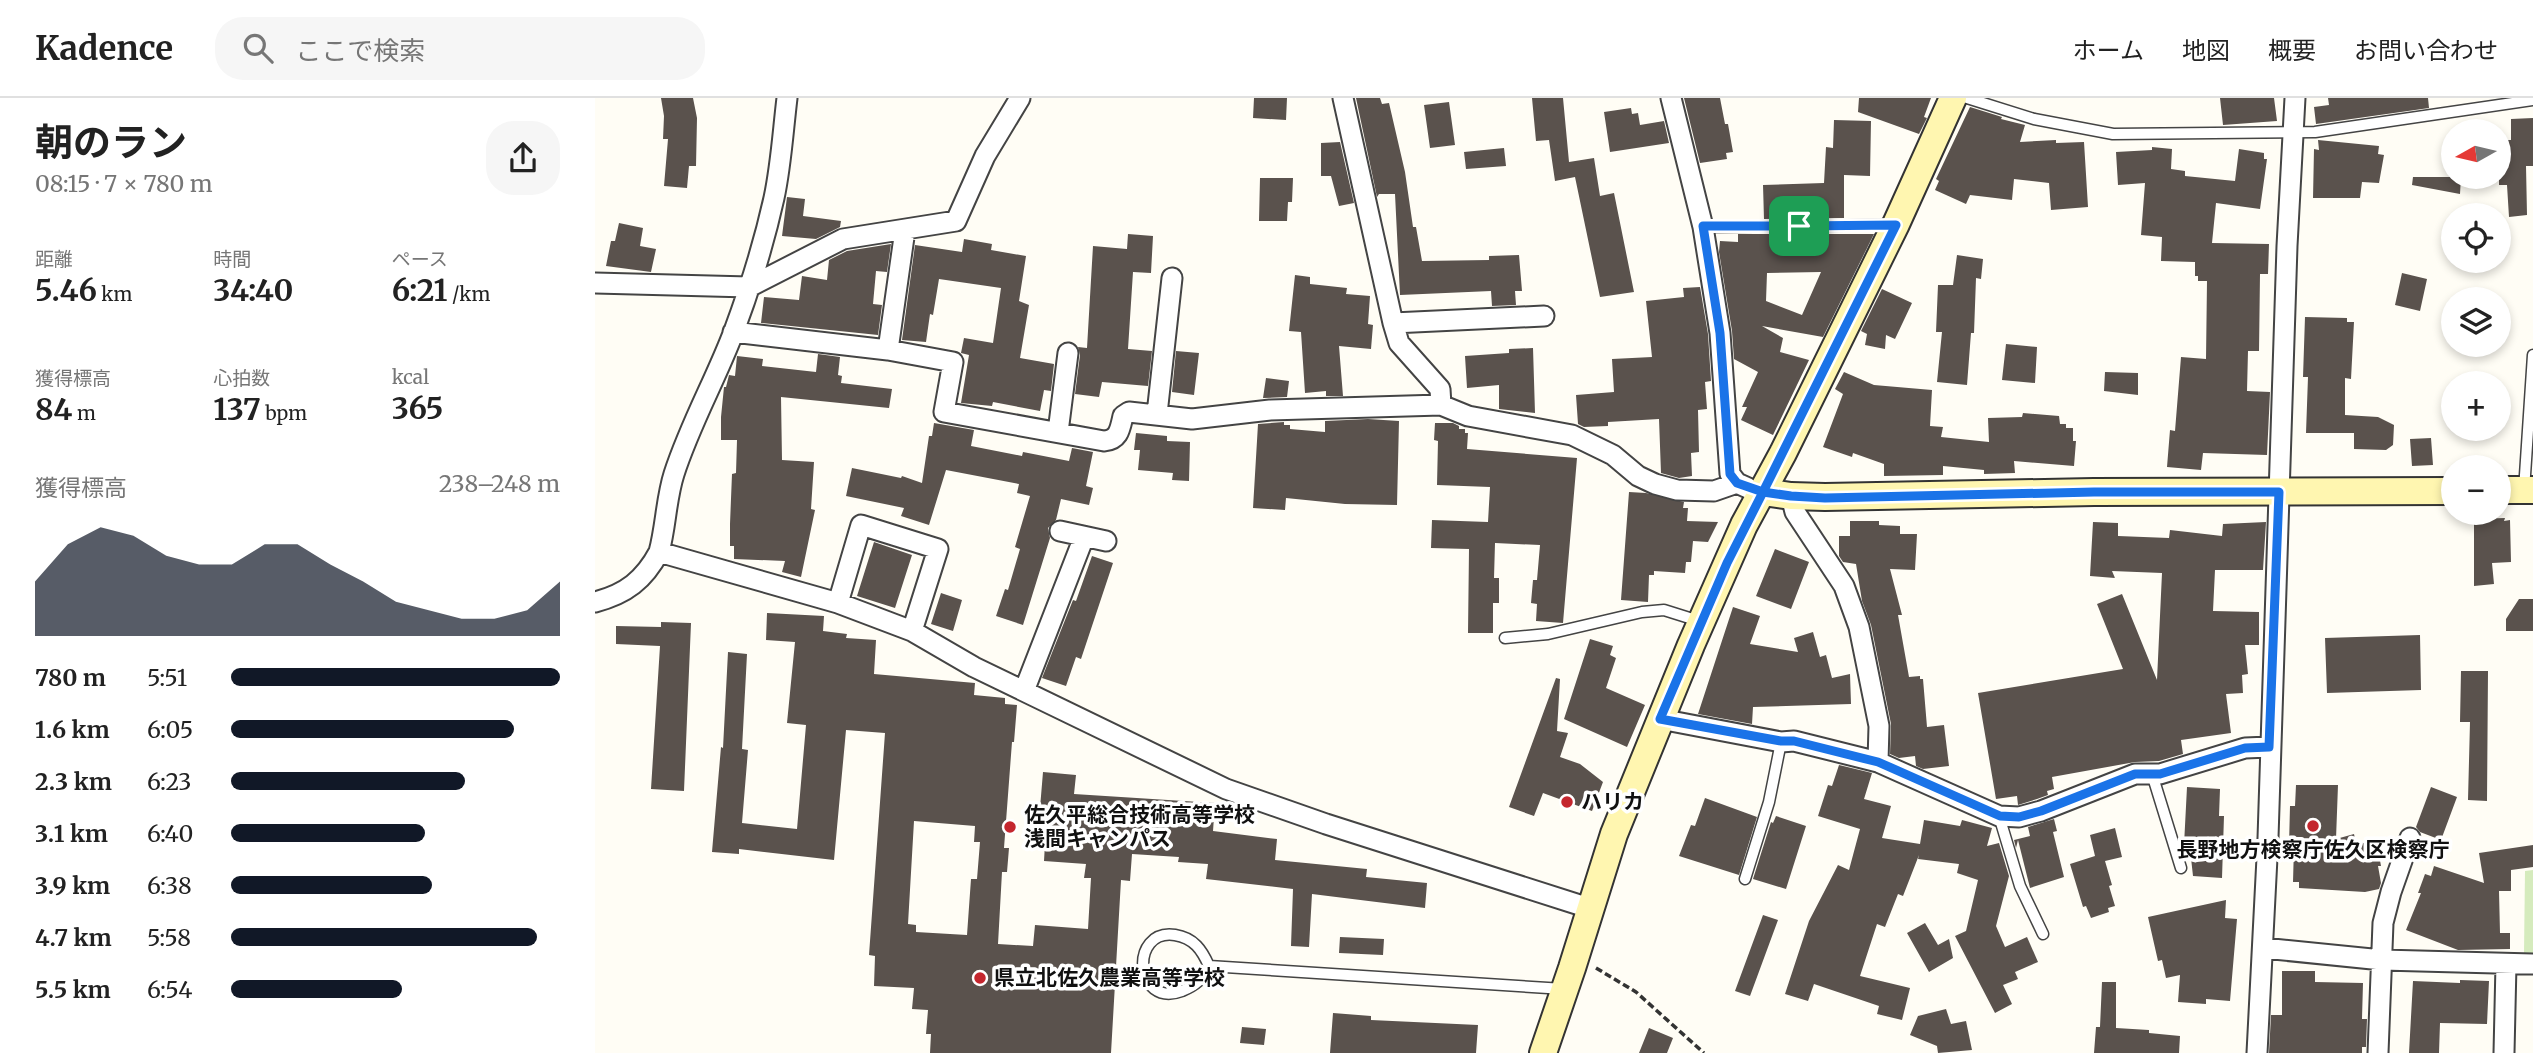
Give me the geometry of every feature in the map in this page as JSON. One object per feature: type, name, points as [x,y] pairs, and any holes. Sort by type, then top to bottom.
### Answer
[{"type":"street","points":[[595,602],[634,586],[659,552],[664,534],[665,508],[674,474],[749,287],[774,197],[787,98]]},
{"type":"street","points":[[595,283],[749,287],[843,239],[956,221],[985,156],[1020,98]]},
{"type":"street","points":[[1343,98],[1399,343],[1440,389],[1441,405]]},
{"type":"street","points":[[1671,98],[1703,226],[1720,333],[1730,474],[1737,483],[1763,492],[1791,496],[2441,491]]},
{"type":"street","points":[[1543,1053],[1614,834],[1701,622],[1744,525],[1896,225],[1953,98]]},
{"type":"street","points":[[2257,1053],[2284,384],[2287,246],[2295,98]]},
{"type":"street","points":[[888,350],[905,230]]},
{"type":"street","points":[[1157,414],[1172,278]]},
{"type":"street","points":[[1393,323],[1544,316]]},
{"type":"street","points":[[733,332],[888,350],[953,362],[944,412],[1109,440],[1118,435],[1125,413],[1192,419],[1271,410],[1441,405],[1468,416],[1572,435],[1613,455],[1639,476],[1666,487],[1714,491],[1737,483]]},
{"type":"street","points":[[1058,432],[1068,352]]},
{"type":"street","points":[[1791,496],[1795,512],[1844,586],[1859,627],[1879,726],[1878,762]]},
{"type":"street","points":[[838,603],[861,525],[938,549],[912,631]]},
{"type":"street","points":[[1060,531],[1106,541]]},
{"type":"street","points":[[1024,691],[1084,537]]},
{"type":"street","points":[[659,552],[838,603],[912,631],[974,667],[1226,789],[1326,824],[1589,908]]},
{"type":"street","points":[[1660,719],[1781,741],[1794,741],[1878,762],[2000,816],[2019,817],[2135,774],[2160,774],[2245,748],[2269,747]]},
{"type":"street","points":[[2378,1053],[2383,923],[2410,838]]},
{"type":"street","points":[[2263,948],[2382,960],[2533,964]]},
{"type":"street","points":[[2504,1053],[2506,964]]},
{"type":"lane","points":[[1967,98],[2035,119],[2113,134],[2315,132],[2533,100]]},
{"type":"lane","points":[[1703,226],[1896,225]]},
{"type":"lane","points":[[2519,490],[2533,355]]},
{"type":"lane","points":[[1505,638],[1548,634],[1642,612],[1664,610],[1701,622]]},
{"type":"lane","points":[[1745,879],[1769,802],[1781,741]]},
{"type":"lane","points":[[2152,774],[2181,868]]},
{"type":"lane","points":[[2000,816],[2020,886],[2043,934]]},
{"type":"lane","points":[[1168,934],[1181,936],[1194,942],[1209,966],[1202,981],[1189,988],[1173,995],[1158,993],[1148,983],[1142,967],[1143,954],[1153,940],[1168,934]]},
{"type":"lane","points":[[1209,966],[1564,989]]},
{"type":"path","points":[[1576,956],[1636,992],[1704,1053]]},
{"type":"green space","points":[[2533,870],[2533,953],[2524,953],[2525,871]]},
{"type":"building","points":[[661,98],[693,98],[697,118],[696,166],[689,166],[687,188],[664,186],[668,139],[663,139],[664,116]]},
{"type":"building","points":[[1254,98],[1287,98],[1286,120],[1253,118]]},
{"type":"building","points":[[1356,98],[1380,98],[1382,104],[1389,103],[1422,261],[1489,260],[1489,256],[1519,255],[1522,291],[1515,291],[1516,305],[1492,306],[1491,291],[1400,295],[1395,194],[1379,194],[1377,197]]},
{"type":"building","points":[[1532,98],[1563,98],[1569,162],[1594,158],[1600,196],[1614,193],[1634,292],[1600,297],[1575,177],[1555,181],[1549,140],[1536,141]]},
{"type":"building","points":[[1684,98],[1720,98],[1733,152],[1726,153],[1727,159],[1700,163]]},
{"type":"building","points":[[1859,98],[1931,98],[1924,117],[1927,118],[1919,134],[1858,112]]},
{"type":"building","points":[[2220,98],[2274,98],[2277,121],[2223,125]]},
{"type":"building","points":[[2328,98],[2428,98],[2429,108],[2316,124],[2314,107],[2329,105]]},
{"type":"building","points":[[1449,102],[1455,145],[1430,148],[1424,105]]},
{"type":"building","points":[[1970,107],[2025,125],[2020,142],[2084,142],[2088,207],[2051,210],[2049,183],[2014,179],[2012,200],[1970,195],[1966,204],[1935,190],[1939,181],[1936,179]]},
{"type":"building","points":[[1631,108],[1632,114],[1638,113],[1640,125],[1664,121],[1669,143],[1610,152],[1604,112]]},
{"type":"building","points":[[2533,118],[2533,166],[2526,166],[2527,215],[2511,217],[2507,189],[2511,189],[2511,119]]},
{"type":"building","points":[[1834,120],[1871,121],[1870,176],[1844,175],[1844,218],[1764,219],[1763,185],[1824,183],[1826,147],[1833,148]]},
{"type":"building","points":[[2318,140],[2379,146],[2378,154],[2384,155],[2379,183],[2362,182],[2360,198],[2313,198],[2314,149],[2319,150]]},
{"type":"building","points":[[1340,142],[1354,203],[1339,206],[1331,176],[1321,176],[1321,143]]},
{"type":"building","points":[[2152,147],[2172,149],[2171,169],[2185,171],[2185,176],[2235,181],[2239,149],[2264,153],[2264,159],[2267,159],[2260,209],[2216,203],[2212,243],[2269,244],[2268,274],[2260,274],[2259,351],[2248,351],[2247,391],[2270,392],[2267,455],[2203,453],[2201,470],[2167,467],[2170,430],[2175,431],[2181,357],[2206,359],[2207,281],[2198,281],[2198,276],[2195,276],[2195,262],[2161,261],[2162,237],[2141,235],[2145,183],[2118,185],[2116,152],[2152,150]]},
{"type":"building","points":[[1504,148],[1506,166],[1466,169],[1464,152]]},
{"type":"building","points":[[2413,177],[2441,177],[2441,189],[2460,189],[2460,194],[2412,185]]},
{"type":"building","points":[[1260,178],[1293,178],[1292,202],[1288,202],[1287,221],[1259,221]]},
{"type":"building","points":[[787,197],[805,199],[803,216],[841,221],[840,227],[816,239],[782,236]]},
{"type":"building","points":[[619,223],[643,228],[640,246],[656,249],[651,272],[606,266],[611,241],[615,241]]},
{"type":"building","points":[[1128,234],[1153,236],[1151,273],[1133,272],[1128,349],[1152,351],[1148,386],[1102,382],[1099,397],[1075,394],[1080,355],[1078,347],[1087,348],[1093,246],[1127,249]]},
{"type":"building","points":[[1738,234],[1874,234],[1823,337],[1762,326],[1783,338],[1780,352],[1809,360],[1773,435],[1741,420],[1747,407],[1742,407],[1758,372],[1734,359],[1719,252],[1720,241],[1738,242]],"holes":[[[1821,272],[1802,315],[1766,301],[1767,273]]]},
{"type":"building","points":[[964,239],[992,244],[991,250],[1026,256],[1019,301],[1029,305],[1020,358],[1054,364],[1051,391],[1044,390],[1040,411],[993,402],[992,406],[961,403],[969,355],[961,353],[964,338],[993,343],[1001,288],[939,279],[926,342],[902,340],[915,245],[962,252]]},
{"type":"building","points":[[891,244],[887,272],[876,271],[873,304],[882,305],[878,335],[761,323],[764,297],[799,300],[802,276],[827,280],[829,260],[847,251]]},
{"type":"building","points":[[1957,255],[1983,259],[1981,279],[1976,278],[1974,333],[1971,333],[1967,385],[1937,382],[1942,332],[1936,332],[1938,285],[1953,285]]},
{"type":"building","points":[[2402,273],[2427,279],[2420,311],[2395,305]]},
{"type":"building","points":[[1295,275],[1310,277],[1310,284],[1347,288],[1346,294],[1370,296],[1368,324],[1373,325],[1371,349],[1339,346],[1343,396],[1326,396],[1326,391],[1305,393],[1301,332],[1289,331]]},
{"type":"building","points":[[1700,287],[1708,334],[1711,381],[1705,382],[1707,409],[1698,410],[1699,452],[1691,453],[1692,476],[1679,478],[1661,473],[1659,419],[1608,422],[1608,426],[1584,427],[1578,424],[1576,395],[1614,392],[1612,359],[1652,357],[1646,301],[1684,297],[1683,288]]},
{"type":"building","points":[[1882,289],[1912,303],[1895,339],[1886,335],[1885,349],[1865,345],[1867,334],[1861,331]]},
{"type":"building","points":[[2305,317],[2347,318],[2347,322],[2354,322],[2351,379],[2345,378],[2345,415],[2378,417],[2394,425],[2393,445],[2386,450],[2354,449],[2354,433],[2306,433],[2308,377],[2303,377]]},
{"type":"building","points":[[2006,344],[2037,347],[2035,383],[2002,380]]},
{"type":"building","points":[[1533,348],[1535,413],[1499,409],[1499,385],[1467,388],[1465,356],[1509,353],[1509,349]]},
{"type":"building","points":[[1176,351],[1199,353],[1194,395],[1172,392]]},
{"type":"building","points":[[818,354],[840,357],[838,375],[842,376],[841,383],[892,389],[889,408],[781,397],[782,460],[814,462],[811,509],[815,510],[801,577],[782,572],[785,561],[734,559],[734,546],[730,546],[730,524],[732,474],[736,473],[737,440],[721,440],[721,417],[724,387],[729,375],[735,376],[737,356],[763,359],[762,366],[816,372]]},
{"type":"building","points":[[1844,372],[1874,385],[1932,390],[1930,426],[1943,427],[1941,437],[1989,442],[1988,418],[2022,417],[2023,413],[2059,416],[2060,424],[2073,428],[2073,441],[2076,441],[2074,466],[2014,461],[2015,473],[1984,474],[1984,470],[1943,466],[1943,475],[1884,476],[1884,464],[1853,453],[1852,457],[1823,447],[1843,394],[1835,389]]},
{"type":"building","points":[[2105,372],[2138,373],[2138,395],[2104,391]]},
{"type":"building","points":[[1266,378],[1289,381],[1287,397],[1263,398]]},
{"type":"building","points":[[1325,421],[1399,421],[1397,505],[1345,504],[1286,498],[1285,510],[1253,508],[1258,424],[1284,422],[1284,425],[1290,425],[1290,429],[1325,432]]},
{"type":"building","points":[[934,423],[974,430],[971,446],[1022,456],[1023,452],[1069,461],[1072,448],[1093,452],[1086,486],[1093,488],[1089,505],[1061,499],[1056,520],[1048,528],[1050,538],[1023,625],[996,616],[1005,589],[1008,590],[1020,549],[1015,547],[1030,496],[1017,493],[1019,484],[946,470],[929,525],[901,516],[904,508],[846,496],[852,468],[901,478],[902,476],[922,483],[929,436],[932,436]]},
{"type":"building","points":[[1435,423],[1453,423],[1459,426],[1459,429],[1465,429],[1465,433],[1468,433],[1467,449],[1577,458],[1563,623],[1536,621],[1537,604],[1531,603],[1533,580],[1537,580],[1540,545],[1495,543],[1494,578],[1499,578],[1499,603],[1493,603],[1493,633],[1468,633],[1469,549],[1431,548],[1432,520],[1488,522],[1490,487],[1437,485],[1438,441],[1434,440]]},
{"type":"building","points":[[1136,433],[1167,436],[1167,441],[1190,442],[1189,481],[1172,480],[1173,473],[1138,470],[1140,450],[1134,450]]},
{"type":"building","points":[[2431,438],[2433,465],[2412,466],[2410,439]]},
{"type":"building","points":[[1629,492],[1684,502],[1683,508],[1688,508],[1687,521],[1718,522],[1708,542],[1693,541],[1691,562],[1686,562],[1685,573],[1654,571],[1654,575],[1649,575],[1648,602],[1621,600]]},
{"type":"building","points":[[1850,521],[1879,521],[1879,525],[1900,526],[1900,534],[1917,534],[1915,570],[1890,569],[1902,615],[1898,615],[1909,677],[1920,676],[1920,679],[1923,679],[1927,727],[1944,725],[1949,766],[1923,769],[1916,766],[1915,756],[1899,758],[1890,754],[1891,724],[1856,564],[1843,562],[1839,556],[1839,536],[1850,536]]},
{"type":"building","points":[[2093,522],[2118,523],[2118,536],[2169,538],[2170,530],[2222,536],[2223,524],[2266,522],[2263,570],[2215,570],[2213,611],[2259,612],[2259,645],[2245,645],[2248,674],[2242,675],[2243,693],[2226,694],[2231,733],[2181,740],[2183,754],[2159,761],[2135,762],[2052,777],[2054,789],[2047,791],[2048,795],[2018,805],[2017,796],[1996,799],[1978,693],[2123,669],[2097,604],[2122,594],[2157,680],[2162,573],[2112,571],[2115,578],[2090,576]]},
{"type":"building","points":[[2474,525],[2510,525],[2511,562],[2492,563],[2494,584],[2474,586]]},
{"type":"building","points":[[874,542],[912,555],[895,608],[857,596]]},
{"type":"building","points":[[1775,549],[1809,562],[1791,609],[1756,596]]},
{"type":"building","points":[[1092,556],[1113,563],[1081,659],[1076,657],[1066,686],[1042,678],[1073,600],[1076,601]]},
{"type":"building","points":[[941,593],[962,600],[953,631],[931,624]]},
{"type":"building","points":[[2519,599],[2533,599],[2533,631],[2506,631],[2506,619]]},
{"type":"building","points":[[1733,607],[1760,616],[1750,644],[1798,652],[1794,638],[1813,632],[1820,657],[1826,655],[1832,678],[1850,674],[1851,704],[1753,707],[1752,724],[1698,714]]},
{"type":"building","points":[[767,613],[824,616],[823,631],[847,634],[846,638],[876,640],[874,674],[975,683],[974,695],[1005,698],[1005,704],[1017,705],[1004,848],[1009,848],[1007,872],[1002,872],[998,944],[1033,946],[1035,925],[1088,929],[1091,878],[1084,878],[1086,864],[1044,861],[1047,809],[1040,808],[1043,772],[1076,775],[1074,794],[1215,803],[1213,831],[1277,839],[1275,860],[1367,869],[1366,877],[1427,883],[1425,908],[1312,894],[1309,947],[1291,946],[1293,889],[1206,879],[1208,864],[1178,862],[1179,857],[1132,854],[1130,881],[1121,880],[1111,1053],[930,1053],[931,1034],[926,1034],[928,1010],[912,1009],[914,988],[874,986],[875,956],[869,955],[885,733],[846,730],[834,860],[739,849],[739,854],[712,852],[721,747],[723,748],[728,652],[747,654],[742,749],[748,750],[742,823],[797,829],[806,725],[787,723],[795,642],[766,640]],"holes":[[[914,821],[975,826],[974,842],[980,842],[977,879],[971,879],[967,935],[916,932],[916,925],[908,924]]]},
{"type":"building","points":[[661,622],[691,623],[684,791],[651,789],[660,646],[616,644],[616,626],[661,627]]},
{"type":"building","points":[[2420,635],[2421,690],[2327,693],[2325,638]]},
{"type":"building","points":[[1590,639],[1613,646],[1610,655],[1616,658],[1606,688],[1645,705],[1627,747],[1564,719]]},
{"type":"building","points":[[2461,671],[2488,671],[2487,801],[2468,800],[2470,722],[2460,722]]},
{"type":"building","points":[[1556,678],[1560,679],[1557,731],[1568,733],[1560,757],[1580,764],[1603,782],[1592,811],[1543,793],[1534,816],[1509,807]]},
{"type":"building","points":[[1839,765],[1872,773],[1864,799],[1891,806],[1882,838],[1920,844],[1924,820],[1960,826],[1962,820],[1992,828],[1987,846],[1999,843],[2009,876],[1996,926],[2005,947],[2027,937],[2038,962],[2015,972],[2018,979],[2003,985],[2012,1004],[1995,1013],[1955,936],[1966,931],[1978,880],[1957,873],[1959,864],[1918,859],[1919,855],[1903,896],[1898,894],[1885,927],[1877,924],[1860,976],[1910,988],[1902,1020],[1877,1014],[1879,1006],[1814,984],[1808,1001],[1785,994],[1809,921],[1838,865],[1849,870],[1860,829],[1818,816],[1828,785],[1832,786]]},
{"type":"building","name":"長野地方検察庁佐久区検察庁","points":[[2296,785],[2338,785],[2336,839],[2354,834],[2356,843],[2361,842],[2378,849],[2381,866],[2378,866],[2381,883],[2379,889],[2365,892],[2299,888],[2299,882],[2293,882],[2294,846],[2289,846],[2290,806],[2295,806]]},
{"type":"building","points":[[2187,787],[2220,789],[2219,816],[2224,816],[2222,878],[2193,876],[2191,858],[2186,858],[2187,845],[2184,845]]},
{"type":"building","points":[[2431,787],[2457,797],[2441,840],[2420,832],[2416,827]]},
{"type":"building","points":[[1705,798],[1757,817],[1739,875],[1679,856],[1691,825],[1695,826]]},
{"type":"building","points":[[1776,816],[1806,826],[1786,889],[1753,879],[1771,822],[1773,823]]},
{"type":"building","points":[[2054,819],[2057,831],[2053,832],[2064,877],[2030,888],[2018,840],[2016,848],[2014,840],[2030,836],[2028,827]]},
{"type":"building","points":[[2115,828],[2122,857],[2105,861],[2115,906],[2108,908],[2109,912],[2091,918],[2086,906],[2083,907],[2070,864],[2095,856],[2090,835]]},
{"type":"building","points":[[2533,845],[2533,867],[2511,870],[2511,891],[2499,891],[2500,933],[2510,933],[2510,949],[2458,950],[2406,930],[2421,893],[2418,893],[2425,874],[2431,876],[2434,866],[2484,883],[2479,853]]},
{"type":"building","points":[[2226,900],[2225,918],[2237,919],[2230,1001],[2206,999],[2206,1004],[2178,1002],[2180,975],[2166,978],[2162,960],[2158,961],[2148,917]]},
{"type":"building","points":[[1763,915],[1778,920],[1750,996],[1735,991]]},
{"type":"building","points":[[1925,923],[1938,945],[1949,939],[1953,958],[1929,972],[1907,933]]},
{"type":"building","points":[[1340,937],[1384,939],[1383,955],[1339,953]]},
{"type":"building","points":[[2282,971],[2315,971],[2315,982],[2363,983],[2362,1019],[2367,1019],[2366,1047],[2362,1047],[2362,1053],[2269,1053],[2271,1015],[2282,1015]]},
{"type":"building","points":[[2460,980],[2489,981],[2487,1024],[2440,1023],[2439,1053],[2409,1053],[2413,981],[2460,983]]},
{"type":"building","points":[[2102,982],[2116,982],[2116,1028],[2149,1030],[2149,1033],[2180,1036],[2179,1053],[2094,1053],[2096,1027],[2100,1027]]},
{"type":"building","points":[[1946,1009],[1951,1024],[1966,1021],[1972,1050],[1938,1053],[1937,1046],[1910,1035],[1918,1016]]},
{"type":"building","points":[[1333,1013],[1371,1016],[1371,1020],[1478,1025],[1476,1053],[1330,1053]]},
{"type":"building","points":[[1242,1027],[1266,1029],[1264,1045],[1240,1043]]},
{"type":"building","points":[[1649,1028],[1673,1038],[1667,1053],[1639,1053]]},
{"type":"place","name":"ハリカ","points":[[1567,802]]},
{"type":"place","name":"長野地方検察庁佐久区検察庁","points":[[2313,826]]},
{"type":"place","name":"佐久平総合技術高等学校 浅間キャンパス","points":[[1010,827]]},
{"type":"place","name":"県立北佐久農業高等学校","points":[[980,978]]},
{"type":"route","points":[[1799,226],[1703,226],[1720,333],[1730,474],[1737,483],[1763,492],[1744,525],[1660,719],[1781,741],[1794,741],[1878,762],[2000,816],[2019,817],[2135,774],[2160,774],[2245,748],[2269,747],[2279,492],[2094,492],[1825,498],[1763,492],[1896,225],[1799,226]]}]
